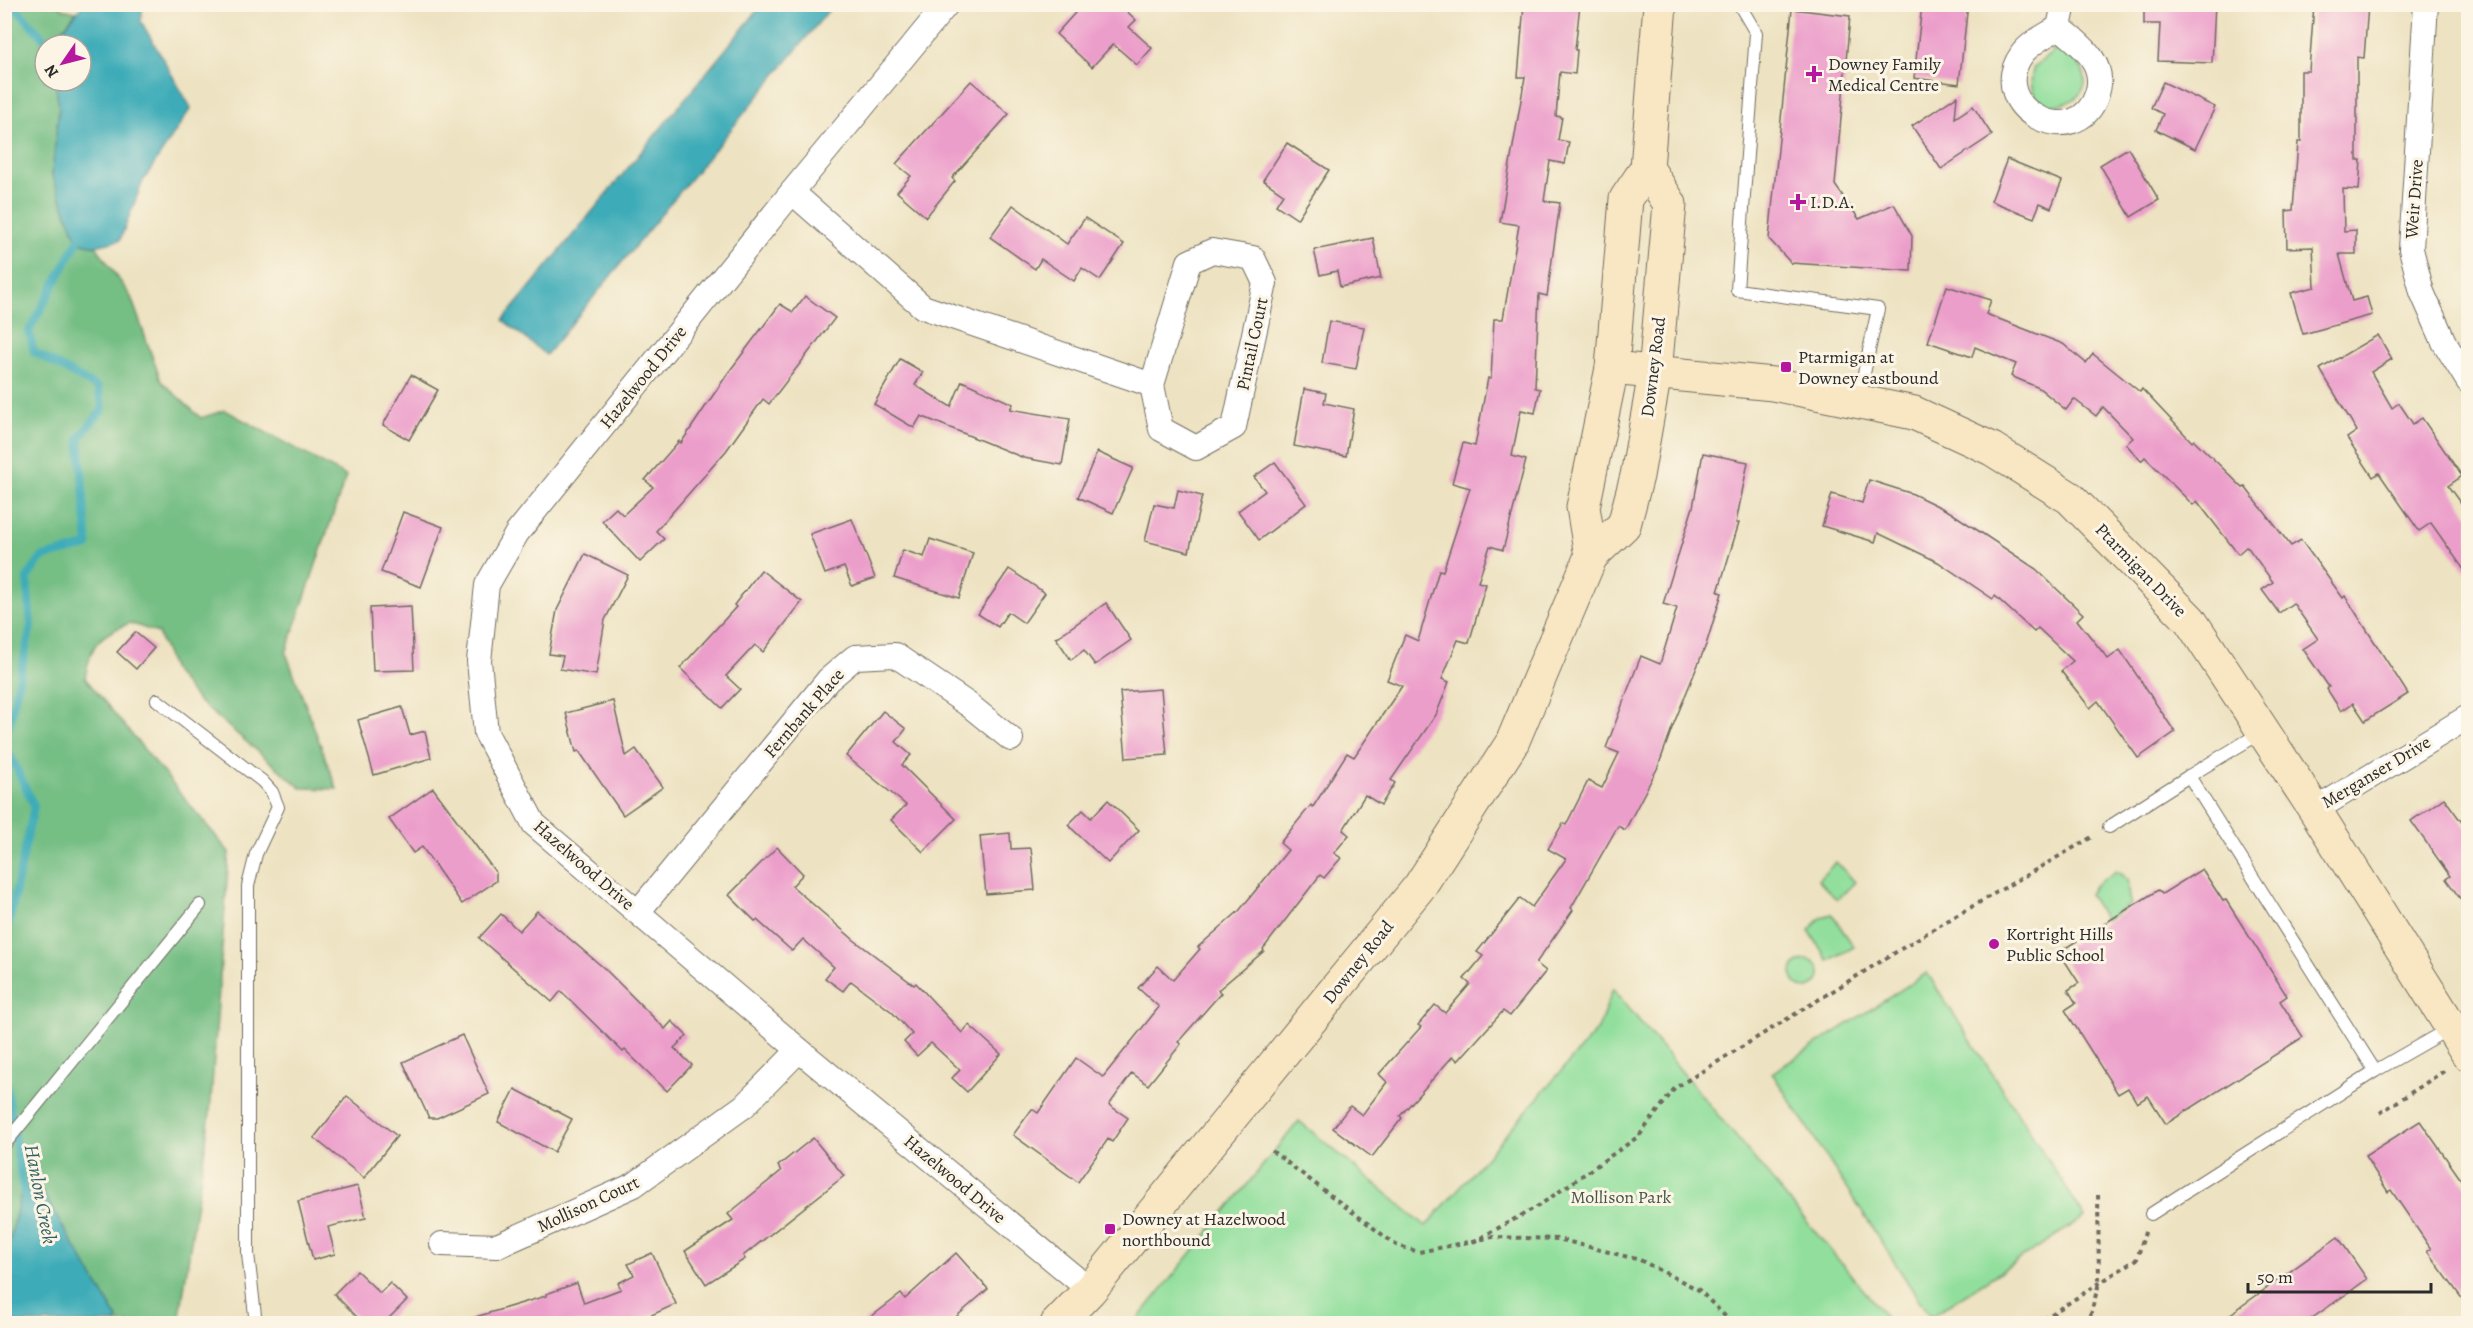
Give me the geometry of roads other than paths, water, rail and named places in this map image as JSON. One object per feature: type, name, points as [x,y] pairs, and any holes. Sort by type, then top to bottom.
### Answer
[{"type":"main road","points":[[1591,556],[1583,507],[1612,368],[1626,199],[1647,168],[1660,4]]},
{"type":"main road","name":"Downey Road","points":[[1057,1323],[1090,1290],[1420,886],[1512,743],[1591,556],[1624,525],[1637,476],[1654,373],[1670,204],[1647,168]]},
{"type":"main road","name":"Ptarmigan Drive","points":[[1612,368],[1773,384],[1914,413],[1992,449],[2070,498],[2190,620],[2315,810],[2451,1027],[2459,1061]]},
{"type":"street","name":"Hazelwood Drive","points":[[947,4],[517,533],[487,585],[479,661],[486,733],[534,824],[799,1050],[1090,1290]]},
{"type":"street","name":"Weir Drive","points":[[2426,4],[2411,249],[2422,292],[2444,342],[2469,381]]},
{"type":"street","points":[[792,192],[923,307],[1152,385]]},
{"type":"street","name":"Pintail Court","points":[[1212,251],[1253,258],[1265,283],[1234,427],[1196,448],[1161,429],[1152,385],[1189,262],[1212,251]]},
{"type":"street","name":"Fernbank Place","points":[[638,912],[828,680],[855,657],[895,655],[969,705],[1011,740]]},
{"type":"street","name":"Merganser Drive","points":[[2315,810],[2469,717]]},
{"type":"street","name":"Mollison Court","points":[[442,1244],[497,1246],[634,1185],[744,1106],[799,1050]]},
{"type":"lane","points":[[1739,4],[1756,33],[1737,290],[1878,309],[1858,402]]},
{"type":"lane","points":[[158,700],[262,781],[272,792],[278,807],[256,854],[248,886],[248,1254],[256,1323]]},
{"type":"lane","points":[[2109,827],[2263,731]]},
{"type":"lane","points":[[2189,776],[2375,1071]]},
{"type":"lane","points":[[6,1142],[200,905]]},
{"type":"lane","points":[[2151,1214],[2375,1071],[2451,1027]]},
{"type":"water","points":[[83,5],[143,5],[141,21],[191,108],[143,181],[120,240],[96,246],[78,242],[52,175],[59,107],[57,93],[93,93],[93,33],[60,33]]},
{"type":"water","points":[[762,5],[833,5],[546,355],[503,320]]},
{"type":"water","points":[[38,1185],[118,1319],[115,1323],[5,1323],[5,1262],[21,1192]]},
{"type":"waterway","name":"Hanlon Creek","points":[[12,4],[39,33]]},
{"type":"waterway","name":"Hanlon Creek","points":[[4,998],[7,932],[34,806],[5,744],[31,626],[27,578],[42,557],[88,546],[79,438],[103,409],[98,388],[34,352],[29,331],[82,233]]},
{"type":"waterway","name":"Hanlon Creek","points":[[4,1071],[25,1201]]},
{"type":"place","name":"Downey Family Medical Centre","points":[[1814,74]]},
{"type":"place","name":"I.D.A.","points":[[1798,202]]},
{"type":"place","name":"Ptarmigan at Downey eastbound","points":[[1786,367]]},
{"type":"place","name":"Kortright Hills Public School","points":[[1994,944]]},
{"type":"place","name":"Downey at Hazelwood northbound","points":[[1110,1229]]},
{"type":"park label","name":"Mollison Park","points":[[1621,1197]]}]
